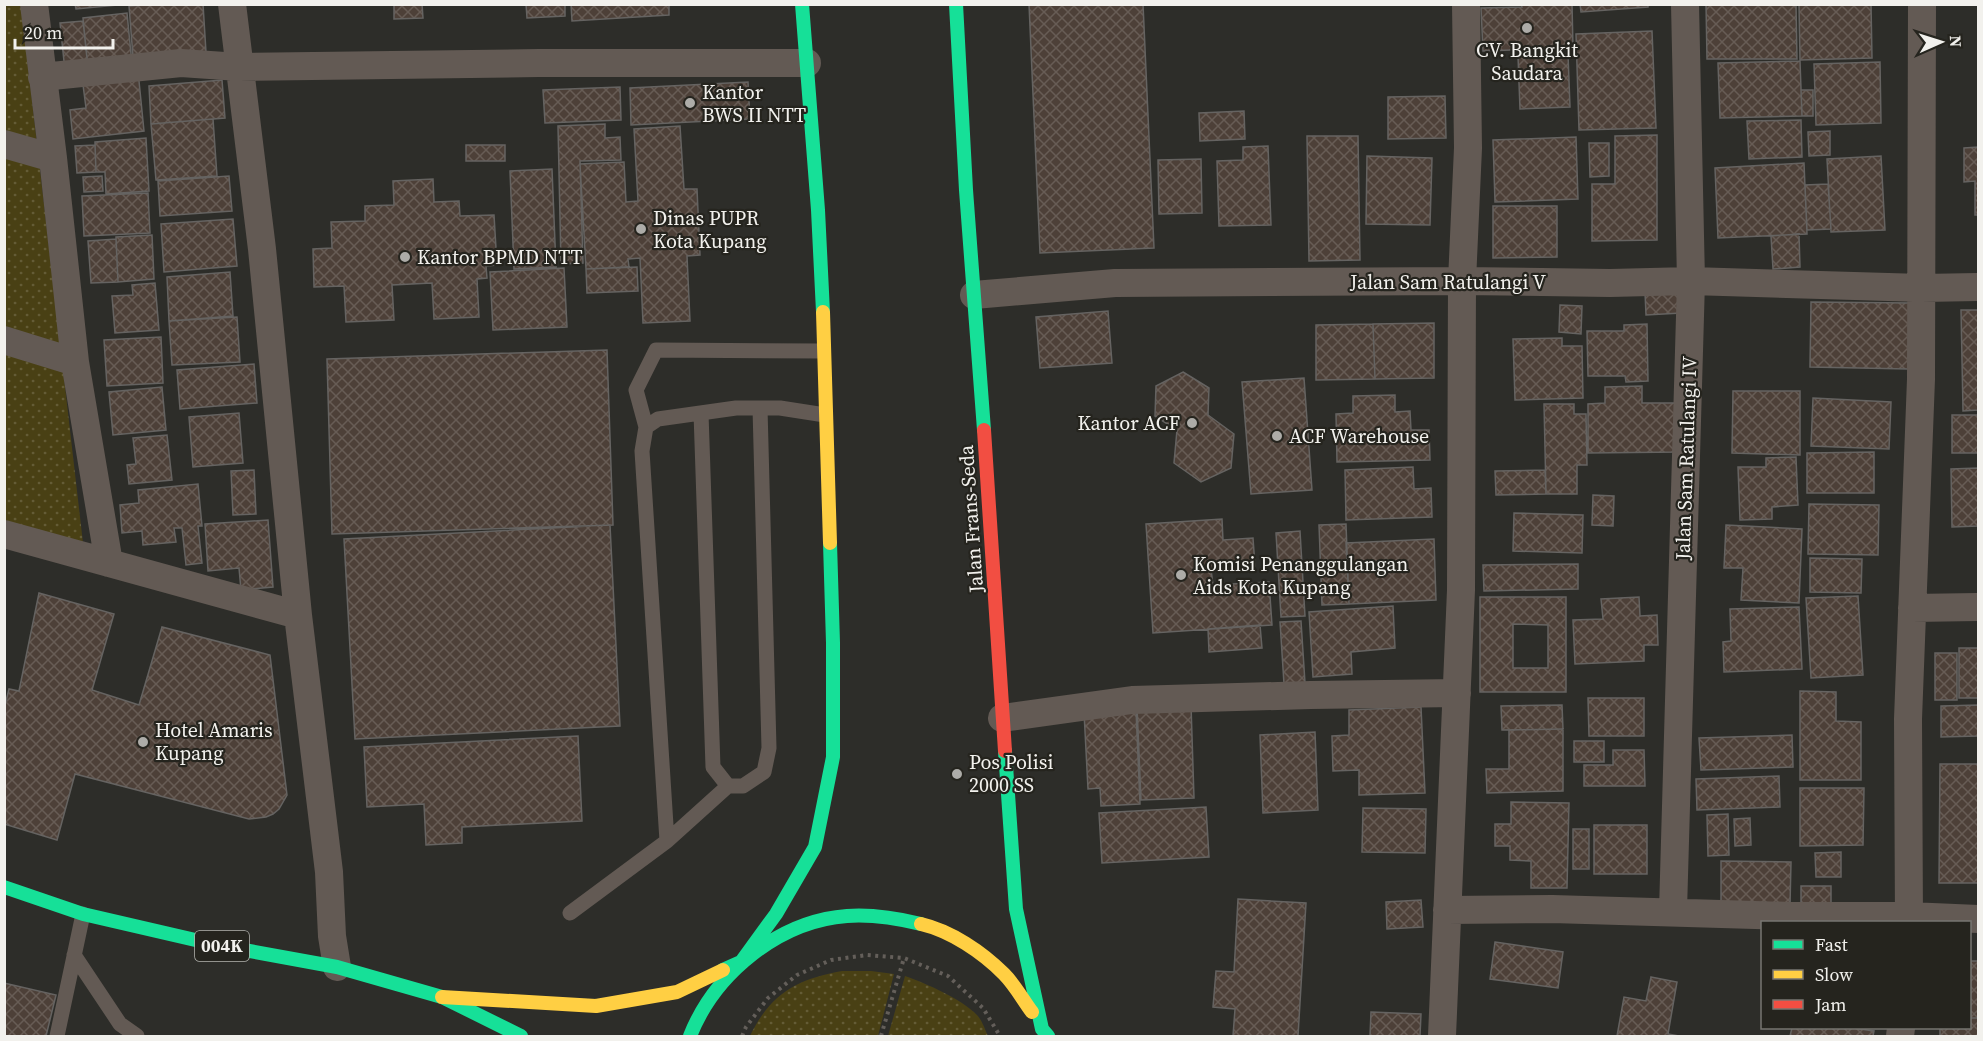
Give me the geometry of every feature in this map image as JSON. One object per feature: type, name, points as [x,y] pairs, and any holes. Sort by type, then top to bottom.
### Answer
[{"type":"main road","points":[[690,1036],[714,992],[741,962],[776,914],[815,847],[833,758],[824,316],[802,4]]},
{"type":"main road","name":"Jalan Frans-Seda","points":[[956,4],[966,190],[997,608],[1002,718],[1016,909],[1045,1034]]},
{"type":"main road","name":"004K","points":[[4,887],[83,914],[217,945],[338,967],[442,997],[521,1036]]},
{"type":"main road","points":[[741,962],[773,939],[810,923],[848,915],[888,915],[908,919],[927,924],[963,940],[995,964],[1022,994],[1045,1034]]},
{"type":"main road","name":"004K","points":[[442,997],[596,1006],[677,992],[741,962]]},
{"type":"street","points":[[34,4],[75,362],[109,563]]},
{"type":"street","points":[[231,4],[262,249],[298,615],[329,872],[332,936],[338,967]]},
{"type":"street","points":[[1442,1036],[1462,579],[1462,281],[1468,148],[1466,4]]},
{"type":"street","name":"Jalan Sam Ratulangi IV","points":[[1673,911],[1690,281],[1685,4]]},
{"type":"street","points":[[1909,919],[1908,719],[1921,379],[1922,4]]},
{"type":"street","points":[[42,77],[181,63],[239,67],[539,63],[807,63]]},
{"type":"street","points":[[4,144],[53,158]]},
{"type":"street","name":"Jalan Sam Ratulangi V","points":[[974,295],[1115,283],[1690,281],[1922,288],[1978,287]]},
{"type":"street","points":[[4,340],[75,362]]},
{"type":"street","points":[[4,534],[298,615]]},
{"type":"street","points":[[1912,608],[1978,607]]},
{"type":"street","points":[[1002,718],[1132,700],[1457,693]]},
{"type":"street","points":[[1447,910],[1673,911],[1791,916],[1978,919]]},
{"type":"lane","points":[[667,841],[642,450],[646,428],[636,390],[656,350],[823,351]]},
{"type":"lane","points":[[646,428],[658,419],[736,408],[780,408],[825,415]]},
{"type":"lane","points":[[570,913],[667,841],[728,786],[743,786],[764,772],[769,748],[760,408]]},
{"type":"lane","points":[[701,413],[713,767],[728,786]]},
{"type":"lane","points":[[57,1036],[83,914]]},
{"type":"lane","points":[[74,955],[120,1024],[137,1036]]},
{"type":"path","points":[[742,1036],[768,998],[797,975],[831,960],[867,954],[904,958],[948,976],[983,1008],[1000,1036]]},
{"type":"path","points":[[881,1036],[904,958]]},
{"type":"shaded area","points":[[4,5],[21,5],[83,543],[5,521]]},
{"type":"shaded area","points":[[842,971],[894,974],[878,1036],[750,1036],[766,1009],[787,991],[811,979]]},
{"type":"shaded area","points":[[905,976],[943,992],[962,1003],[979,1017],[988,1036],[888,1036]]},
{"type":"building","points":[[75,4],[117,4],[117,5],[76,9]]},
{"type":"building","points":[[203,4],[206,52],[133,57],[129,6]]},
{"type":"building","points":[[394,4],[422,4],[423,18],[394,19]]},
{"type":"building","points":[[526,4],[565,4],[565,16],[527,18]]},
{"type":"building","points":[[571,4],[669,4],[669,15],[572,21]]},
{"type":"building","points":[[1029,4],[1143,4],[1154,248],[1040,253]]},
{"type":"building","name":"CV. Bangkit Saudara","points":[[1521,4],[1572,4],[1573,48],[1483,51],[1481,8],[1522,7]]},
{"type":"building","points":[[1580,4],[1648,4],[1648,7],[1581,12]]},
{"type":"building","points":[[1706,4],[1796,4],[1797,59],[1707,59]]},
{"type":"building","points":[[1799,4],[1871,4],[1872,58],[1800,60]]},
{"type":"building","points":[[127,13],[132,64],[88,68],[83,18]]},
{"type":"building","points":[[83,21],[88,68],[65,71],[60,23]]},
{"type":"building","points":[[1652,31],[1656,128],[1579,130],[1576,34]]},
{"type":"building","points":[[1568,54],[1570,107],[1520,109],[1518,56]]},
{"type":"building","points":[[1800,61],[1802,116],[1720,118],[1718,63]]},
{"type":"building","points":[[1880,62],[1881,123],[1816,125],[1814,64]]},
{"type":"building","points":[[138,71],[144,131],[73,139],[70,110],[86,108],[82,77]]},
{"type":"building","points":[[222,80],[225,118],[151,124],[149,86]]},
{"type":"building","name":"Kantor BWS II NTT","points":[[748,82],[750,119],[631,125],[630,88]]},
{"type":"building","points":[[620,87],[621,120],[545,123],[543,90]]},
{"type":"building","points":[[1801,90],[1813,90],[1813,116],[1802,116]]},
{"type":"building","points":[[1445,96],[1446,138],[1388,139],[1388,97]]},
{"type":"building","points":[[1244,111],[1245,139],[1200,141],[1199,113]]},
{"type":"building","points":[[213,119],[217,176],[156,180],[151,124]]},
{"type":"building","points":[[1801,120],[1802,157],[1749,159],[1747,121]]},
{"type":"building","points":[[605,124],[605,138],[620,137],[621,160],[580,161],[583,263],[561,264],[558,126]]},
{"type":"building","name":"Dinas PUPR Kota Kupang","points":[[680,126],[684,189],[697,189],[700,255],[687,256],[690,321],[643,323],[640,258],[628,259],[629,267],[586,269],[580,164],[624,162],[626,202],[638,201],[634,129]]},
{"type":"building","points":[[1830,131],[1830,155],[1809,156],[1808,132]]},
{"type":"building","points":[[1657,135],[1657,240],[1592,241],[1592,184],[1615,184],[1615,136]]},
{"type":"building","points":[[1307,136],[1358,136],[1360,260],[1309,261]]},
{"type":"building","points":[[1576,137],[1578,199],[1495,202],[1493,140]]},
{"type":"building","points":[[146,138],[149,191],[106,194],[105,172],[96,172],[95,142]]},
{"type":"building","points":[[1589,143],[1609,143],[1609,176],[1590,177]]},
{"type":"building","points":[[95,145],[96,172],[77,173],[75,146]]},
{"type":"building","points":[[466,145],[505,145],[505,161],[466,161]]},
{"type":"building","points":[[1268,146],[1271,225],[1219,226],[1217,161],[1243,160],[1243,147]]},
{"type":"building","points":[[1978,147],[1978,215],[1975,215],[1975,181],[1964,182],[1964,148]]},
{"type":"building","points":[[1367,156],[1432,158],[1430,225],[1366,224]]},
{"type":"building","points":[[1881,156],[1885,230],[1831,232],[1827,159]]},
{"type":"building","points":[[1201,159],[1202,213],[1159,214],[1158,160]]},
{"type":"building","points":[[1804,163],[1807,234],[1718,238],[1715,168]]},
{"type":"building","points":[[552,169],[556,267],[514,269],[510,171]]},
{"type":"building","points":[[102,176],[103,191],[84,192],[83,177]]},
{"type":"building","points":[[229,176],[232,211],[160,216],[158,181]]},
{"type":"building","name":"Kantor BPMD NTT","points":[[433,179],[434,202],[459,201],[460,216],[494,215],[497,265],[486,266],[487,278],[477,279],[479,317],[434,319],[432,283],[392,285],[394,320],[346,322],[344,286],[314,287],[313,249],[332,248],[331,222],[365,221],[365,206],[394,205],[393,181]]},
{"type":"building","points":[[1828,184],[1831,229],[1807,230],[1805,185]]},
{"type":"building","points":[[148,193],[150,233],[84,236],[82,196]]},
{"type":"building","points":[[1493,206],[1557,206],[1557,257],[1493,258]]},
{"type":"building","points":[[233,219],[237,266],[164,272],[161,224]]},
{"type":"building","points":[[1799,234],[1800,267],[1773,269],[1771,236]]},
{"type":"building","points":[[152,235],[154,279],[118,282],[116,237]]},
{"type":"building","points":[[116,239],[118,282],[91,283],[88,241]]},
{"type":"building","points":[[637,267],[638,291],[587,293],[586,269]]},
{"type":"building","points":[[564,268],[567,327],[493,330],[490,272]]},
{"type":"building","points":[[230,272],[233,316],[169,321],[167,277]]},
{"type":"building","points":[[155,283],[159,330],[115,333],[112,296],[133,295],[132,285]]},
{"type":"building","points":[[1680,290],[1681,313],[1646,315],[1645,292]]},
{"type":"building","points":[[1811,302],[1909,303],[1908,369],[1810,367]]},
{"type":"building","points":[[1560,305],[1582,306],[1581,334],[1559,332]]},
{"type":"building","points":[[1961,310],[1978,310],[1978,410],[1963,411]]},
{"type":"building","points":[[1108,311],[1112,363],[1040,368],[1036,317]]},
{"type":"building","points":[[237,317],[240,362],[172,365],[169,321]]},
{"type":"building","points":[[1434,323],[1434,378],[1375,379],[1373,324]]},
{"type":"building","points":[[1373,324],[1375,379],[1316,380],[1316,325]]},
{"type":"building","points":[[1647,324],[1648,381],[1626,382],[1625,376],[1588,376],[1587,331],[1624,331],[1624,325]]},
{"type":"building","points":[[161,337],[163,383],[107,386],[104,340]]},
{"type":"building","points":[[1562,338],[1562,346],[1582,346],[1583,398],[1515,400],[1513,339]]},
{"type":"building","points":[[607,350],[613,525],[332,534],[327,359]]},
{"type":"building","points":[[254,364],[257,403],[180,409],[177,370]]},
{"type":"building","name":"Kantor ACF","points":[[1183,372],[1209,388],[1208,415],[1234,434],[1231,468],[1201,482],[1174,463],[1177,430],[1155,416],[1156,386]]},
{"type":"building","name":"ACF Warehouse","points":[[1304,378],[1312,490],[1251,494],[1242,382]]},
{"type":"building","points":[[1642,386],[1642,403],[1679,403],[1680,452],[1588,453],[1588,404],[1605,403],[1605,387]]},
{"type":"building","points":[[162,387],[166,430],[113,435],[109,392]]},
{"type":"building","points":[[1733,391],[1800,391],[1800,455],[1732,453]]},
{"type":"building","points":[[1395,395],[1395,412],[1410,411],[1411,430],[1429,430],[1430,460],[1337,462],[1336,414],[1353,413],[1353,396]]},
{"type":"building","points":[[1813,398],[1891,402],[1889,449],[1811,446]]},
{"type":"building","points":[[1544,404],[1574,404],[1574,414],[1586,414],[1587,465],[1577,465],[1577,494],[1546,494]]},
{"type":"building","points":[[239,413],[243,463],[193,467],[189,417]]},
{"type":"building","points":[[1952,415],[1978,415],[1978,453],[1952,453]]},
{"type":"building","points":[[167,435],[172,480],[129,484],[127,465],[136,464],[133,438]]},
{"type":"building","points":[[1874,452],[1874,493],[1807,493],[1807,453]]},
{"type":"building","points":[[1796,457],[1798,505],[1772,507],[1772,519],[1740,520],[1738,467],[1766,467],[1766,458]]},
{"type":"building","points":[[1413,467],[1414,489],[1431,488],[1432,517],[1346,520],[1345,470]]},
{"type":"building","points":[[1978,468],[1978,526],[1952,527],[1951,469]]},
{"type":"building","points":[[254,470],[256,514],[233,515],[231,471]]},
{"type":"building","points":[[1545,470],[1546,494],[1496,495],[1495,471]]},
{"type":"building","points":[[198,484],[202,526],[198,526],[202,563],[186,565],[182,528],[174,528],[176,542],[143,545],[142,531],[122,533],[120,505],[139,503],[138,490]]},
{"type":"building","points":[[1593,495],[1614,496],[1613,526],[1592,525]]},
{"type":"building","points":[[1809,504],[1879,505],[1878,555],[1808,554]]},
{"type":"building","points":[[1514,513],[1583,515],[1582,553],[1513,551]]},
{"type":"building","name":"Komisi Penanggulangan Aids Kota Kupang","points":[[1222,519],[1223,540],[1253,538],[1255,566],[1211,569],[1213,585],[1269,582],[1272,625],[1153,633],[1146,524]]},
{"type":"building","points":[[268,520],[273,587],[241,590],[239,568],[208,571],[205,524]]},
{"type":"building","points":[[1346,524],[1349,604],[1322,605],[1319,525]]},
{"type":"building","points":[[610,525],[620,726],[355,739],[344,539]]},
{"type":"building","points":[[1726,525],[1802,529],[1799,603],[1741,600],[1743,568],[1724,568]]},
{"type":"building","points":[[1300,531],[1305,616],[1281,617],[1276,533]]},
{"type":"building","points":[[1434,539],[1436,600],[1349,604],[1346,543]]},
{"type":"building","points":[[1810,558],[1862,559],[1861,593],[1810,592]]},
{"type":"building","points":[[1578,564],[1578,589],[1484,591],[1483,565]]},
{"type":"building","name":"Hotel Amaris Kupang","points":[[39,593],[114,614],[92,690],[139,705],[162,627],[270,655],[287,795],[279,809],[266,817],[249,819],[75,774],[57,840],[4,824],[4,709],[9,689],[19,691]]},
{"type":"building","points":[[1858,596],[1863,675],[1811,678],[1806,598]]},
{"type":"building","points":[[1480,597],[1566,597],[1566,692],[1480,692]],"holes":[[[1513,624],[1548,625],[1548,668],[1513,668]]]},
{"type":"building","points":[[1639,597],[1640,616],[1657,615],[1658,645],[1644,645],[1644,661],[1575,664],[1573,620],[1603,619],[1601,599]]},
{"type":"building","points":[[1393,606],[1395,648],[1351,652],[1352,674],[1313,677],[1309,612]]},
{"type":"building","points":[[1799,607],[1802,669],[1724,672],[1723,642],[1731,641],[1730,609]]},
{"type":"building","points":[[1301,621],[1305,683],[1284,684],[1280,622]]},
{"type":"building","points":[[1260,625],[1262,648],[1209,652],[1208,629]]},
{"type":"building","points":[[1959,648],[1978,648],[1978,698],[1959,698]]},
{"type":"building","points":[[1935,653],[1957,653],[1957,700],[1935,700]]},
{"type":"building","points":[[1800,691],[1836,692],[1836,721],[1861,722],[1861,780],[1800,780]]},
{"type":"building","points":[[1588,698],[1644,698],[1644,736],[1589,736]]},
{"type":"building","points":[[1191,705],[1194,798],[1141,800],[1137,707]]},
{"type":"building","points":[[1562,705],[1563,729],[1502,730],[1501,706]]},
{"type":"building","points":[[1978,705],[1978,736],[1941,737],[1941,706]]},
{"type":"building","points":[[1421,707],[1425,793],[1359,795],[1359,770],[1333,771],[1332,736],[1349,735],[1349,710]]},
{"type":"building","points":[[1136,710],[1140,804],[1101,806],[1100,788],[1088,789],[1084,712]]},
{"type":"building","points":[[1563,729],[1563,791],[1487,793],[1486,769],[1509,769],[1509,730]]},
{"type":"building","points":[[1315,732],[1318,810],[1263,813],[1260,735]]},
{"type":"building","points":[[1792,735],[1793,767],[1701,770],[1699,738]]},
{"type":"building","points":[[578,736],[582,821],[462,827],[462,843],[426,845],[424,804],[367,807],[364,747]]},
{"type":"building","points":[[1574,741],[1604,741],[1604,762],[1574,762]]},
{"type":"building","points":[[1613,750],[1644,750],[1645,786],[1584,786],[1584,765],[1613,765]]},
{"type":"building","points":[[1940,764],[1978,764],[1978,883],[1939,883]]},
{"type":"building","points":[[1779,776],[1780,807],[1697,810],[1696,779]]},
{"type":"building","points":[[1800,788],[1864,788],[1863,845],[1800,846]]},
{"type":"building","points":[[1511,802],[1569,803],[1567,888],[1531,888],[1531,861],[1510,860],[1510,846],[1495,846],[1495,824],[1511,824]]},
{"type":"building","points":[[1206,807],[1209,857],[1102,863],[1099,813]]},
{"type":"building","points":[[1363,808],[1426,809],[1425,853],[1362,852]]},
{"type":"building","points":[[1728,814],[1729,855],[1708,856],[1707,815]]},
{"type":"building","points":[[1750,818],[1751,845],[1735,846],[1734,819]]},
{"type":"building","points":[[1594,825],[1647,825],[1647,874],[1594,874]]},
{"type":"building","points":[[1573,829],[1589,829],[1589,869],[1573,869]]},
{"type":"building","points":[[1841,852],[1841,877],[1816,877],[1815,853]]},
{"type":"building","points":[[1721,861],[1791,862],[1790,906],[1721,904]]},
{"type":"building","points":[[1801,886],[1831,886],[1831,908],[1801,908]]},
{"type":"building","points":[[1238,899],[1306,903],[1298,1036],[1233,1036],[1235,1009],[1213,1007],[1216,971],[1234,972]]},
{"type":"building","points":[[1421,900],[1423,927],[1387,929],[1386,902]]},
{"type":"building","points":[[1495,942],[1563,952],[1558,988],[1490,979]]},
{"type":"building","points":[[1971,961],[1978,961],[1978,1018],[1971,1018]]},
{"type":"building","points":[[1651,977],[1677,982],[1668,1034],[1679,1036],[1617,1036],[1624,997],[1646,1001]]},
{"type":"building","points":[[4,983],[56,995],[46,1036],[4,1036]]},
{"type":"building","points":[[1371,1012],[1421,1014],[1420,1036],[1370,1036]]},
{"type":"building","points":[[1971,1018],[1978,1018],[1978,1036],[1940,1036],[1940,1029],[1971,1029]]},
{"type":"building","points":[[1792,1029],[1874,1031],[1873,1036],[1790,1036]]},
{"type":"traffic: fast","points":[[802,4],[818,210],[823,312]]},
{"type":"traffic: fast","points":[[956,4],[966,190],[984,430]]},
{"type":"traffic: fast","points":[[723,970],[741,962],[776,914],[815,847],[833,757],[830,543]]},
{"type":"traffic: fast","points":[[1005,751],[1016,909],[1042,1029],[1048,1036]]},
{"type":"traffic: fast","points":[[4,887],[83,914],[217,945],[337,967],[442,997],[521,1036]]},
{"type":"traffic: fast","points":[[690,1036],[701,1013],[733,972],[752,954],[797,928],[822,920],[847,916],[884,917],[921,924]]},
{"type":"traffic: slow","points":[[823,312],[830,543]]},
{"type":"traffic: slow","points":[[921,924],[955,937],[986,958],[1008,978],[1032,1012]]},
{"type":"traffic: slow","points":[[442,997],[596,1006],[677,992],[723,970]]},
{"type":"traffic: jam","points":[[984,430],[1005,751]]},
{"type":"place","name":"CV. Bangkit Saudara","points":[[1527,28]]},
{"type":"place","name":"Kantor BWS II NTT","points":[[690,103]]},
{"type":"place","name":"Dinas PUPR Kota Kupang","points":[[641,229]]},
{"type":"place","name":"Kantor BPMD NTT","points":[[405,257]]},
{"type":"place","name":"Kantor ACF","points":[[1192,423]]},
{"type":"place","name":"ACF Warehouse","points":[[1277,436]]},
{"type":"place","name":"Komisi Penanggulangan Aids Kota Kupang","points":[[1181,575]]},
{"type":"place","name":"Hotel Amaris Kupang","points":[[143,742]]},
{"type":"place","name":"Pos Polisi 2000 SS","points":[[957,774]]}]
